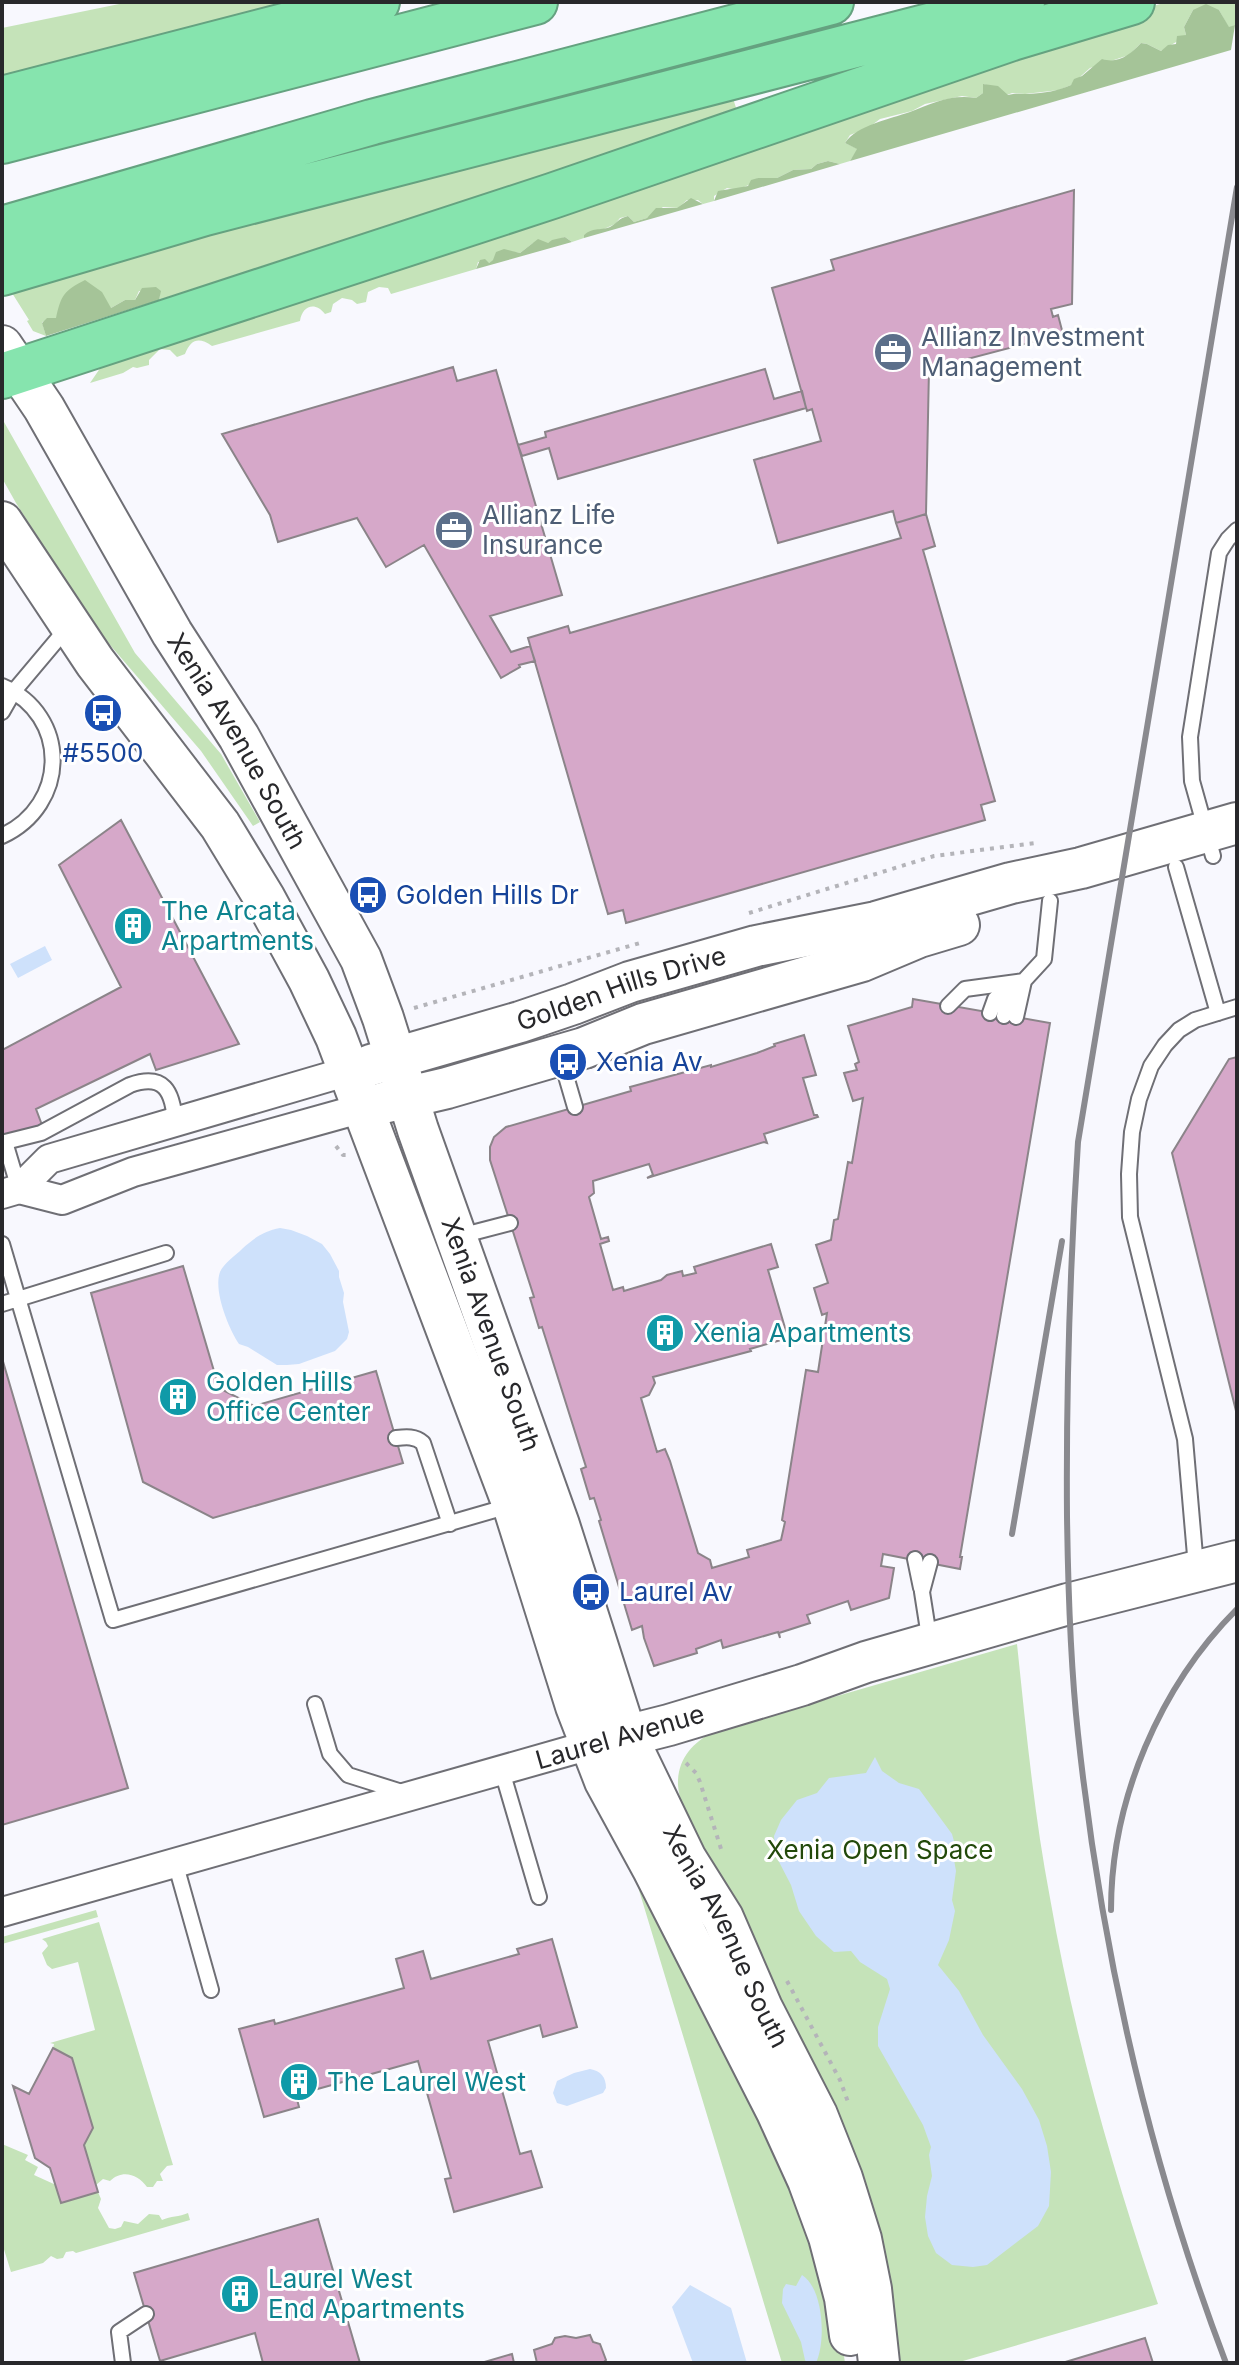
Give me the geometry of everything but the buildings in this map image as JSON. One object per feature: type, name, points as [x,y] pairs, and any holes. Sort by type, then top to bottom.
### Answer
[{"type":"highway","points":[[2,99],[377,2]]},
{"type":"highway","points":[[2,141],[535,2]]},
{"type":"highway","points":[[2,229],[372,122],[831,2]]},
{"type":"highway","points":[[2,273],[205,213],[1022,2]]},
{"type":"highway","points":[[8,364],[552,196],[1012,38],[1132,2]]},
{"type":"highway","points":[[2,205],[372,122]]},
{"type":"street","name":"Xenia Avenue South","points":[[8,364],[44,408],[172,633],[239,737],[361,959],[559,1525],[608,1740],[605,1781],[777,2112],[808,2180],[829,2237],[845,2298],[853,2363]]},
{"type":"street","name":"Xenia Avenue South","points":[[2,522],[95,662],[220,825],[309,980],[336,1037],[513,1505],[573,1697],[608,1740],[723,1918],[762,2008],[830,2144],[861,2239],[871,2289],[879,2363]]},
{"type":"street","name":"Golden Hills Drive","points":[[10,1192],[49,1159],[560,1009],[630,982],[756,946],[876,922],[1011,883],[1223,840]]},
{"type":"street","name":"Golden Hills Drive","points":[[10,1192],[62,1200],[133,1172],[584,1048],[643,1024],[862,961],[919,937],[1019,907],[1176,867],[1223,840]]},
{"type":"street","name":"Laurel Avenue","points":[[2,1912],[802,1685],[930,1643],[1237,1561]]},
{"type":"lane","points":[[1223,840],[1192,781],[1190,737],[1219,553],[1237,530]]},
{"type":"lane","points":[[2,712],[8,688],[69,625]]},
{"type":"lane","points":[[2,836],[29,819],[40,805],[53,770],[47,729],[35,709],[8,688]]},
{"type":"lane","points":[[1176,867],[1218,1013]]},
{"type":"lane","points":[[1003,1015],[1009,997],[1044,959],[1050,901]]},
{"type":"lane","points":[[948,1006],[965,989],[1024,981]]},
{"type":"lane","points":[[1196,1570],[1185,1439],[1130,1217],[1132,1132],[1151,1066],[1165,1045],[1179,1030],[1195,1020],[1237,1007]]},
{"type":"lane","points":[[560,1055],[575,1107]]},
{"type":"lane","points":[[10,1192],[5,1142],[41,1133],[130,1085],[145,1080],[165,1087],[174,1110],[175,1123]]},
{"type":"lane","points":[[456,1237],[510,1223]]},
{"type":"lane","points":[[2,1244],[113,1620],[513,1505]]},
{"type":"lane","points":[[2,1304],[166,1253]]},
{"type":"lane","points":[[396,1438],[408,1436],[423,1443],[450,1524]]},
{"type":"lane","points":[[915,1559],[930,1643]]},
{"type":"lane","points":[[922,1592],[930,1562]]},
{"type":"lane","points":[[315,1704],[330,1754],[348,1775],[413,1795]]},
{"type":"lane","points":[[502,1771],[539,1897]]},
{"type":"lane","points":[[175,1862],[211,1990]]},
{"type":"lane","points":[[123,2363],[119,2332],[146,2314]]},
{"type":"green space","points":[[129,2],[304,2],[2,81],[2,28]]},
{"type":"green space","points":[[1167,2],[1237,2],[1235,25],[1229,28],[1219,10],[1193,10],[1184,27],[1186,35],[1161,51],[1141,43],[1129,55],[1090,68],[1071,85],[1059,90],[1007,95],[984,84],[983,93],[976,98],[962,96],[925,104],[912,111],[880,119],[850,135],[845,143],[858,149],[850,161],[840,164],[828,161],[811,169],[793,170],[777,178],[758,178],[744,187],[727,188],[714,196],[714,201],[703,204],[698,200],[687,200],[678,208],[663,207],[647,218],[634,222],[628,216],[620,218],[615,224],[572,242],[565,237],[548,243],[533,243],[520,253],[508,251],[489,263],[478,262],[476,269],[391,294],[388,288],[379,287],[368,292],[366,302],[357,304],[342,298],[333,304],[331,312],[325,314],[310,307],[303,312],[300,321],[212,346],[196,341],[185,354],[177,357],[170,350],[160,349],[149,360],[149,365],[133,367],[90,383],[103,364],[1102,21]]},
{"type":"green space","points":[[1206,4],[1219,10],[1229,27],[1235,25],[1231,50],[850,161],[857,149],[845,143],[874,123],[942,100],[976,98],[983,93],[983,84],[998,86],[1008,95],[1061,89],[1071,85],[1074,79],[1102,59],[1123,57],[1141,43],[1161,51],[1168,45],[1176,44],[1177,36],[1186,35],[1184,27],[1193,10]]},
{"type":"green space","points":[[732,95],[737,111],[159,300],[160,291],[139,291],[135,300],[125,300],[111,308],[42,322],[46,336],[33,331],[7,285]]},
{"type":"green space","points":[[828,161],[840,164],[714,201],[718,191],[748,186],[751,180],[758,178],[777,178],[793,170],[811,169]]},
{"type":"green space","points":[[691,198],[703,204],[584,238],[590,231],[610,227],[625,217],[634,222],[647,218],[656,208],[677,208]]},
{"type":"green space","points":[[565,237],[572,242],[476,269],[480,260],[485,259],[489,263],[496,252],[504,249],[520,253],[538,239],[548,243]]},
{"type":"green space","points":[[85,280],[102,292],[111,308],[125,300],[135,300],[142,288],[156,287],[161,291],[159,300],[46,336],[42,323],[47,318],[56,318],[64,294]]},
{"type":"green space","points":[[2,422],[135,653],[221,754],[260,822],[253,826],[201,751],[98,631],[2,478]]},
{"type":"green space","name":"Xenia Open Space","points":[[1017,1644],[1035,1803],[1060,1950],[1096,2103],[1158,2304],[956,2363],[888,2363],[725,1890],[684,1812],[678,1776],[687,1753],[713,1732]]},
{"type":"green space","points":[[622,1834],[777,2132],[839,2322],[845,2363],[782,2363]]},
{"type":"green space","points":[[96,1910],[98,1917],[2,1944],[2,1937]]},
{"type":"green space","points":[[99,1922],[173,2165],[167,2166],[160,2174],[163,2181],[157,2181],[153,2187],[147,2187],[135,2176],[125,2174],[110,2181],[103,2179],[96,2185],[84,2145],[92,2128],[72,2058],[53,2048],[54,2044],[50,2043],[95,2030],[78,1962],[52,1969],[42,1953],[48,1946],[42,1939]]},
{"type":"green space","points":[[2,2144],[28,2155],[25,2160],[38,2167],[34,2175],[56,2185],[61,2203],[98,2192],[101,2199],[98,2208],[109,2228],[121,2227],[124,2221],[138,2224],[149,2214],[159,2215],[162,2220],[188,2213],[190,2220],[76,2253],[66,2252],[63,2258],[51,2256],[43,2263],[11,2272],[2,2243]]},
{"type":"water","points":[[45,946],[52,960],[18,978],[10,964]]},
{"type":"water","points":[[280,1228],[322,1244],[339,1271],[344,1293],[349,1332],[347,1339],[335,1351],[299,1364],[277,1365],[239,1344],[220,1299],[218,1280],[227,1263],[255,1238]]},
{"type":"water","points":[[875,1757],[882,1771],[899,1783],[919,1789],[952,1834],[956,1871],[952,1900],[955,1911],[949,1940],[938,1965],[959,1991],[983,2035],[1022,2089],[1039,2120],[1047,2146],[1051,2172],[1049,2206],[1038,2226],[987,2265],[952,2265],[936,2253],[928,2236],[925,2217],[932,2176],[931,2147],[923,2125],[878,2046],[878,2027],[890,1989],[887,1979],[860,1962],[851,1951],[834,1952],[816,1936],[799,1911],[791,1885],[776,1856],[774,1836],[781,1820],[797,1800],[817,1793],[829,1778],[866,1773]]},
{"type":"water","points":[[590,2069],[604,2078],[606,2088],[603,2093],[567,2106],[557,2103],[553,2093],[557,2081]]},
{"type":"water","points":[[802,2275],[819,2303],[822,2330],[816,2363],[805,2360],[801,2342],[782,2303],[786,2284],[796,2286]]},
{"type":"water","points":[[690,2285],[731,2308],[747,2363],[693,2363],[672,2307]]},
{"type":"railway","points":[[1226,2363],[1198,2287],[1151,2132],[1100,1894],[1073,1679],[1067,1469],[1069,1329],[1078,1142],[1237,187]]},
{"type":"railway","points":[[1012,1534],[1062,1241]]},
{"type":"railway","points":[[1111,1910],[1113,1869],[1120,1827],[1145,1747],[1185,1673],[1237,1609]]},
{"type":"place","name":"Allianz Investment Management","points":[[893,352]]},
{"type":"place","name":"Allianz Life Insurance","points":[[454,530]]},
{"type":"place","name":"#5500","points":[[103,713]]},
{"type":"place","name":"Golden Hills Dr","points":[[368,895]]},
{"type":"place","name":"The Arcata Arpartments","points":[[133,926]]},
{"type":"place","name":"Xenia Av","points":[[568,1062]]},
{"type":"place","name":"Xenia Apartments","points":[[665,1333]]},
{"type":"place","name":"Golden Hills Office Center","points":[[178,1397]]},
{"type":"place","name":"Laurel Av","points":[[591,1592]]},
{"type":"place","name":"The Laurel West","points":[[299,2082]]},
{"type":"place","name":"Laurel West End Apartments","points":[[240,2294]]}]
